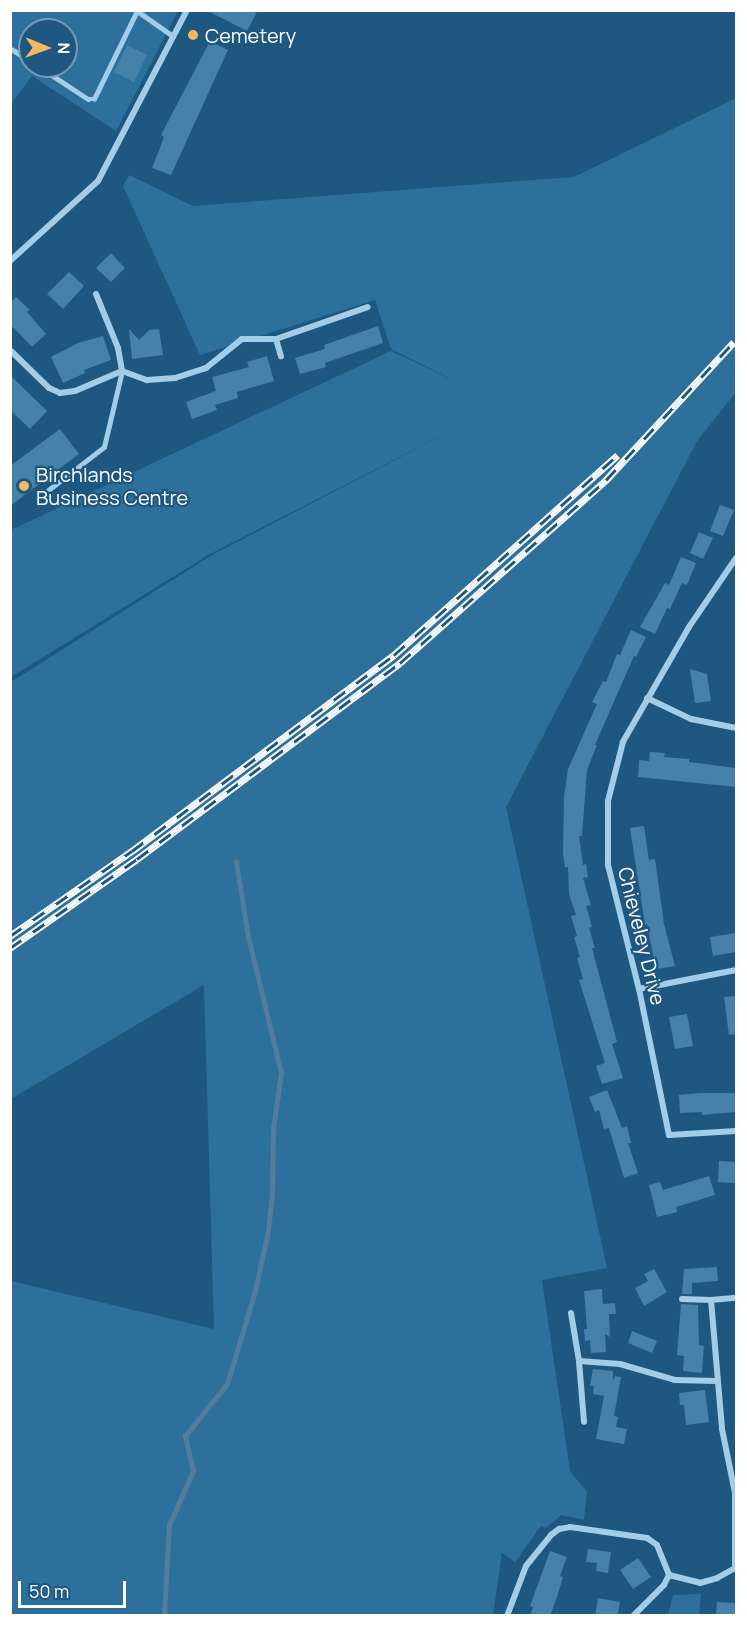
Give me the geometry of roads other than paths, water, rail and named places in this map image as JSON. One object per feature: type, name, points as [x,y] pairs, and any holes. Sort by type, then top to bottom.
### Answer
[{"type":"street","points":[[10,261],[98,181],[187,10]]},
{"type":"street","points":[[96,294],[118,348],[122,371]]},
{"type":"street","points":[[10,350],[49,388],[60,393],[75,391],[122,371],[147,380],[175,378],[206,368],[242,339],[276,339],[368,307]]},
{"type":"street","points":[[276,339],[281,356]]},
{"type":"street","name":"Chieveley Drive","points":[[736,559],[689,627],[623,742],[608,801],[608,865],[639,989],[669,1135],[736,1131]]},
{"type":"street","points":[[647,698],[691,719],[736,728]]},
{"type":"street","points":[[639,989],[736,970]]},
{"type":"street","points":[[682,1299],[736,1298]]},
{"type":"street","points":[[669,1575],[700,1583],[717,1578],[736,1568],[736,1493],[722,1429],[711,1300]]},
{"type":"street","points":[[572,1313],[584,1422]]},
{"type":"street","points":[[579,1361],[620,1364],[675,1380],[717,1381]]},
{"type":"street","points":[[507,1616],[526,1566],[551,1535],[559,1529],[570,1527],[647,1538],[657,1545],[669,1575],[664,1585],[633,1616]]},
{"type":"lane","points":[[56,78],[88,99],[94,99],[136,11],[173,36]]},
{"type":"lane","points":[[38,498],[104,447],[122,371]]},
{"type":"waterway","points":[[164,1616],[169,1525],[193,1471],[185,1436],[227,1384],[255,1291],[268,1231],[272,1192],[273,1129],[281,1073],[248,937],[236,862]]},
{"type":"railway","points":[[10,948],[137,859],[400,663],[606,480],[734,342]]},
{"type":"railway","points":[[10,936],[132,851],[394,655],[618,455]]},
{"type":"place","name":"Cemetery","points":[[193,35]]},
{"type":"place","name":"Birchlands Business Centre","points":[[24,486]]}]
